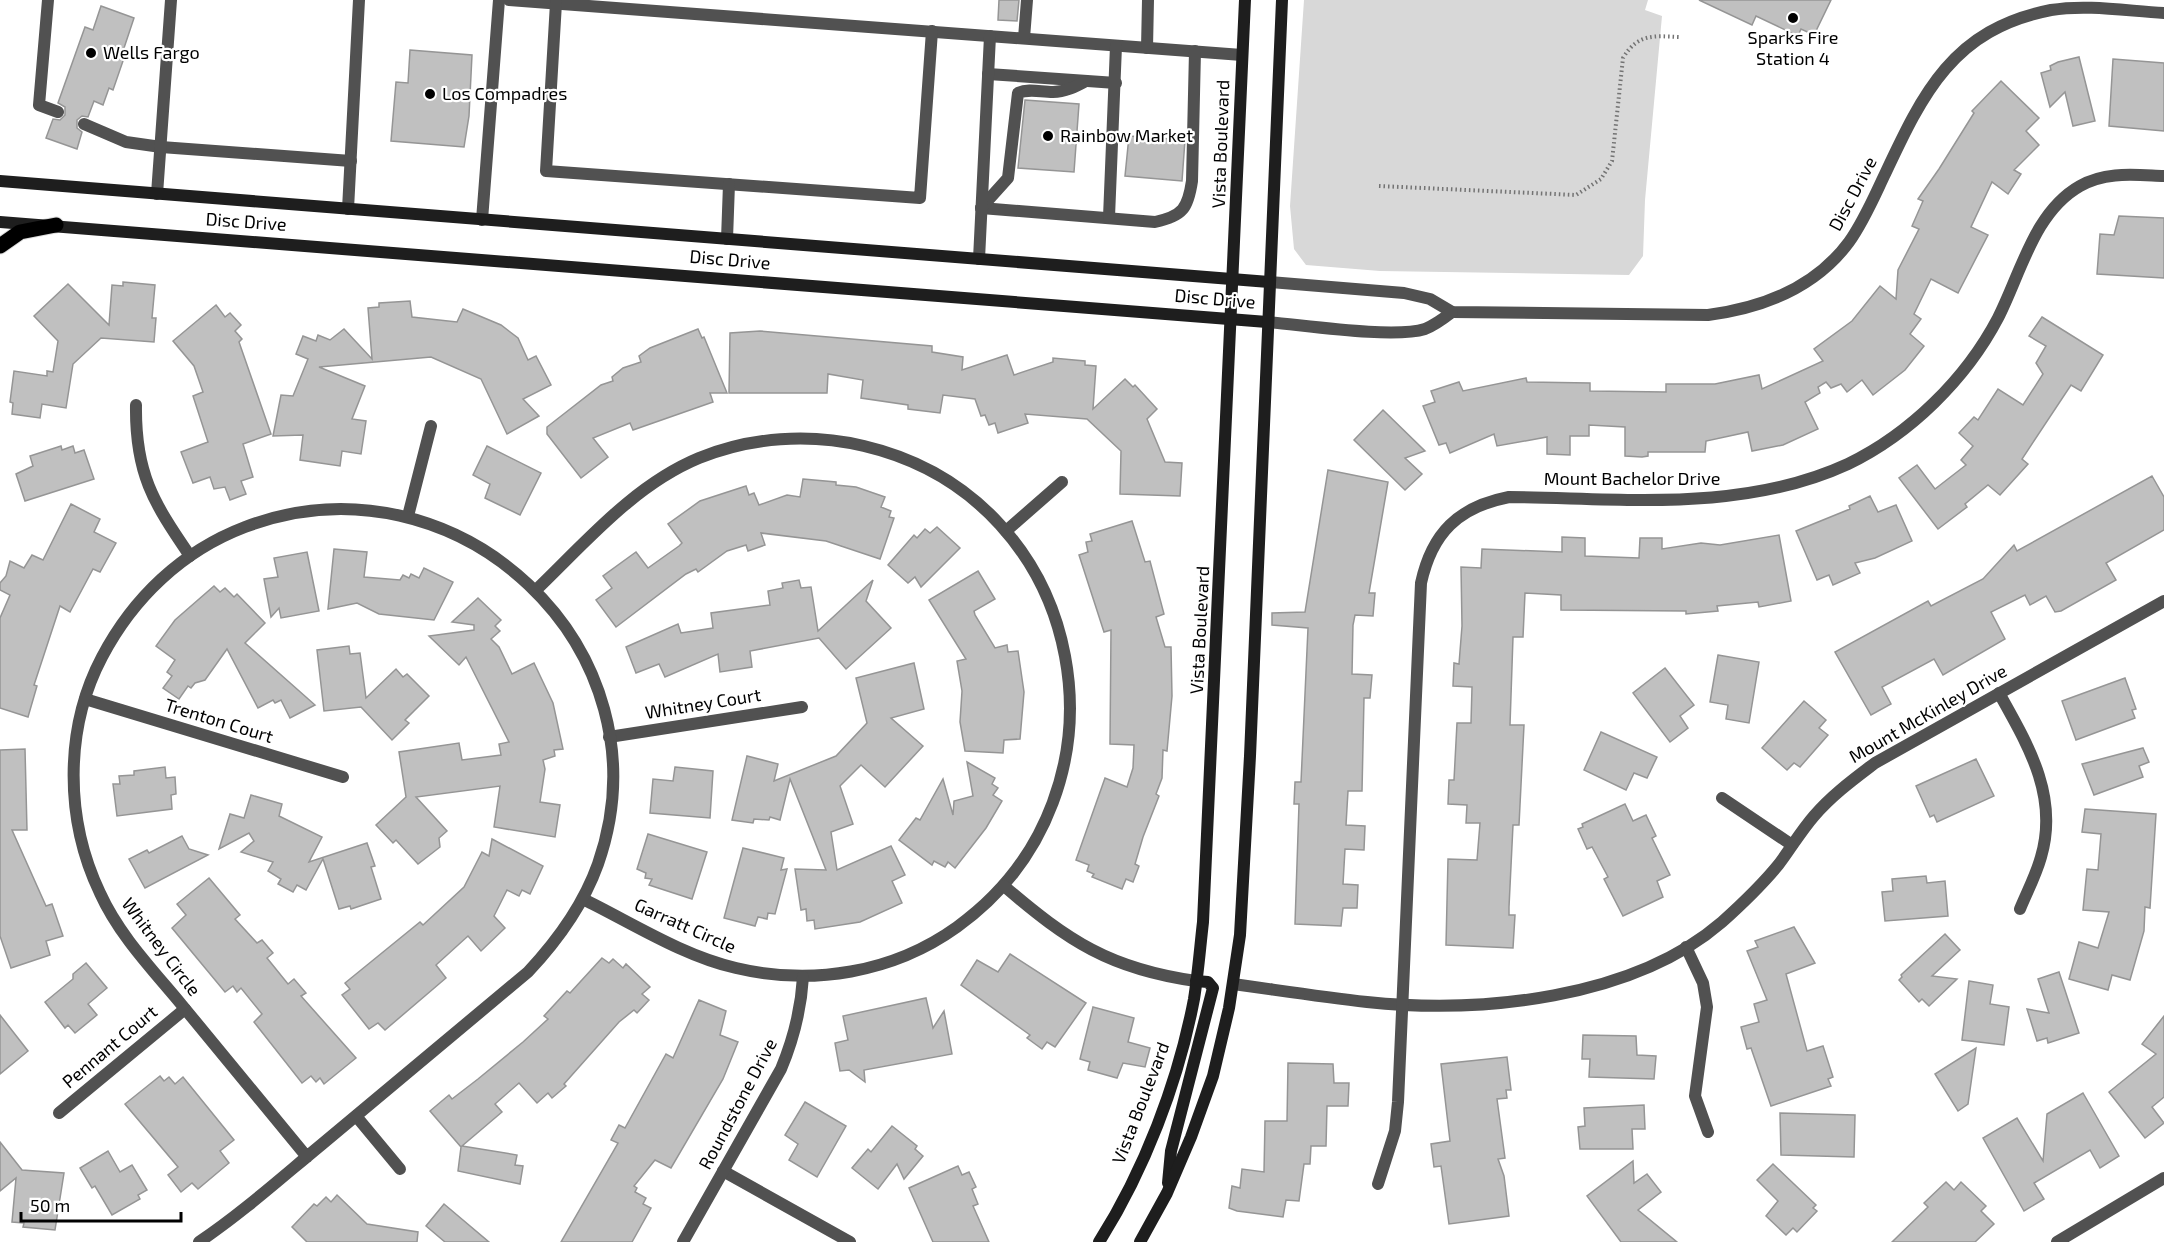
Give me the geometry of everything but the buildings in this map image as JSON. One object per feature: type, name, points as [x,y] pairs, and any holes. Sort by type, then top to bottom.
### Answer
[{"type":"main road","name":"Vista Boulevard","points":[[1099,1242],[1148,1147],[1184,1040],[1196,981],[1204,911],[1245,0]]},
{"type":"main road","points":[[1140,1242],[1167,1194],[1213,1076],[1233,984],[1240,935],[1282,0]]},
{"type":"main road","name":"Disc Drive","points":[[0,181],[1269,282]]},
{"type":"main road","name":"Disc Drive","points":[[0,222],[1268,322]]},
{"type":"main road","points":[[0,246],[20,232],[56,225]]},
{"type":"main road","points":[[1167,1194],[1171,1151],[1213,988],[1208,982],[1196,981]]},
{"type":"street","points":[[48,0],[39,105],[58,112]]},
{"type":"street","points":[[157,194],[171,0]]},
{"type":"street","points":[[348,209],[359,0]]},
{"type":"street","points":[[482,220],[499,0]]},
{"type":"street","points":[[510,0],[663,6],[990,36],[1242,55]]},
{"type":"street","points":[[1024,38],[1027,0]]},
{"type":"street","points":[[1147,48],[1148,0]]},
{"type":"street","points":[[556,3],[546,171],[920,198],[932,31]]},
{"type":"street","name":"Disc Drive","points":[[1269,282],[1404,293],[1430,299],[1452,312],[1708,315],[1742,311],[1773,300],[1800,286],[1826,267],[1847,244],[1864,219],[1917,106],[1936,78],[1959,54],[1990,32],[2019,19],[2052,10],[2081,8],[2164,13]]},
{"type":"street","points":[[979,260],[990,36]]},
{"type":"street","points":[[1109,217],[1116,46]]},
{"type":"street","points":[[981,208],[1155,222],[1180,213],[1189,200],[1192,181],[1195,51]]},
{"type":"street","points":[[988,74],[1116,83]]},
{"type":"street","points":[[981,208],[1008,178],[1018,93],[1025,90],[1054,92],[1070,89],[1086,81]]},
{"type":"street","points":[[84,123],[126,142],[160,147],[351,161]]},
{"type":"street","name":"Mount Bachelor Drive","points":[[1378,1184],[1395,1131],[1421,583],[1426,561],[1435,543],[1449,525],[1468,510],[1489,501],[1509,497],[1725,498],[1767,492],[1808,480],[1849,463],[1884,442],[1915,419],[1948,388],[1977,352],[1997,319],[2038,231],[2061,199],[2080,185],[2101,177],[2122,174],[2164,176]]},
{"type":"street","points":[[727,239],[729,184]]},
{"type":"street","name":"Disc Drive","points":[[1268,322],[1394,332],[1422,330],[1452,312]]},
{"type":"street","points":[[136,405],[136,437],[141,467],[150,494],[190,556]]},
{"type":"street","points":[[408,516],[431,426]]},
{"type":"street","name":"Garratt Circle","points":[[536,590],[615,514],[663,477],[698,459],[735,447],[772,440],[810,438],[845,441],[893,454],[948,481],[979,504],[1006,531],[1024,555],[1044,589],[1058,623],[1068,662],[1072,702],[1069,742],[1058,790],[1047,819],[1028,855],[1004,886],[974,915],[942,938],[909,955],[841,974],[803,977],[771,975],[734,968],[698,956],[583,899]]},
{"type":"street","points":[[1006,531],[1062,482]]},
{"type":"street","name":"Whitney Circle","points":[[199,1242],[222,1227],[528,972],[553,946],[583,899],[598,863],[608,823],[612,783],[609,737],[601,700],[586,663],[568,630],[536,590],[508,565],[480,546],[448,529],[408,516],[372,510],[337,508],[300,511],[264,520],[229,533],[190,556],[163,576],[137,604],[114,635],[97,668],[85,699],[76,738],[73,777],[76,814],[84,853],[99,893],[117,924],[307,1156]]},
{"type":"street","name":"Mount McKinley Drive","points":[[1233,984],[1402,1004],[1494,1002],[1585,988],[1629,975],[1686,947],[1719,924],[1751,896],[1815,816],[1843,787],[1875,763],[2164,601]]},
{"type":"street","points":[[1999,693],[2029,746],[2040,771],[2046,800],[2046,828],[2041,857],[2020,909]]},
{"type":"street","name":"Trenton Court","points":[[85,699],[343,777]]},
{"type":"street","name":"Whitney Court","points":[[609,737],[802,707]]},
{"type":"street","points":[[1722,798],[1792,845]]},
{"type":"street","points":[[1004,886],[1054,928],[1086,948],[1118,963],[1146,972],[1196,981]]},
{"type":"street","points":[[1686,947],[1703,983],[1707,1007],[1695,1096],[1708,1132]]},
{"type":"street","name":"Roundstone Drive","points":[[683,1242],[781,1069],[793,1040],[801,1009],[803,977]]},
{"type":"street","name":"Pennant Court","points":[[59,1113],[185,1009]]},
{"type":"street","points":[[356,1116],[400,1169]]},
{"type":"street","points":[[723,1171],[850,1242]]},
{"type":"street","points":[[2057,1242],[2164,1178]]},
{"type":"path","points":[[1379,186],[1576,195],[1601,179],[1612,161],[1623,58],[1631,44],[1651,36],[1680,37]]},
{"type":"shaded area","points":[[1304,0],[1648,0],[1645,10],[1662,16],[1645,200],[1643,256],[1629,275],[1380,271],[1306,265],[1294,249],[1290,206]]},
{"type":"place","name":"Sparks Fire Station 4","points":[[1793,18]]},
{"type":"place","name":"Wells Fargo","points":[[91,53]]},
{"type":"place","name":"Los Compadres","points":[[430,94]]},
{"type":"place","name":"Rainbow Market","points":[[1048,136]]}]
